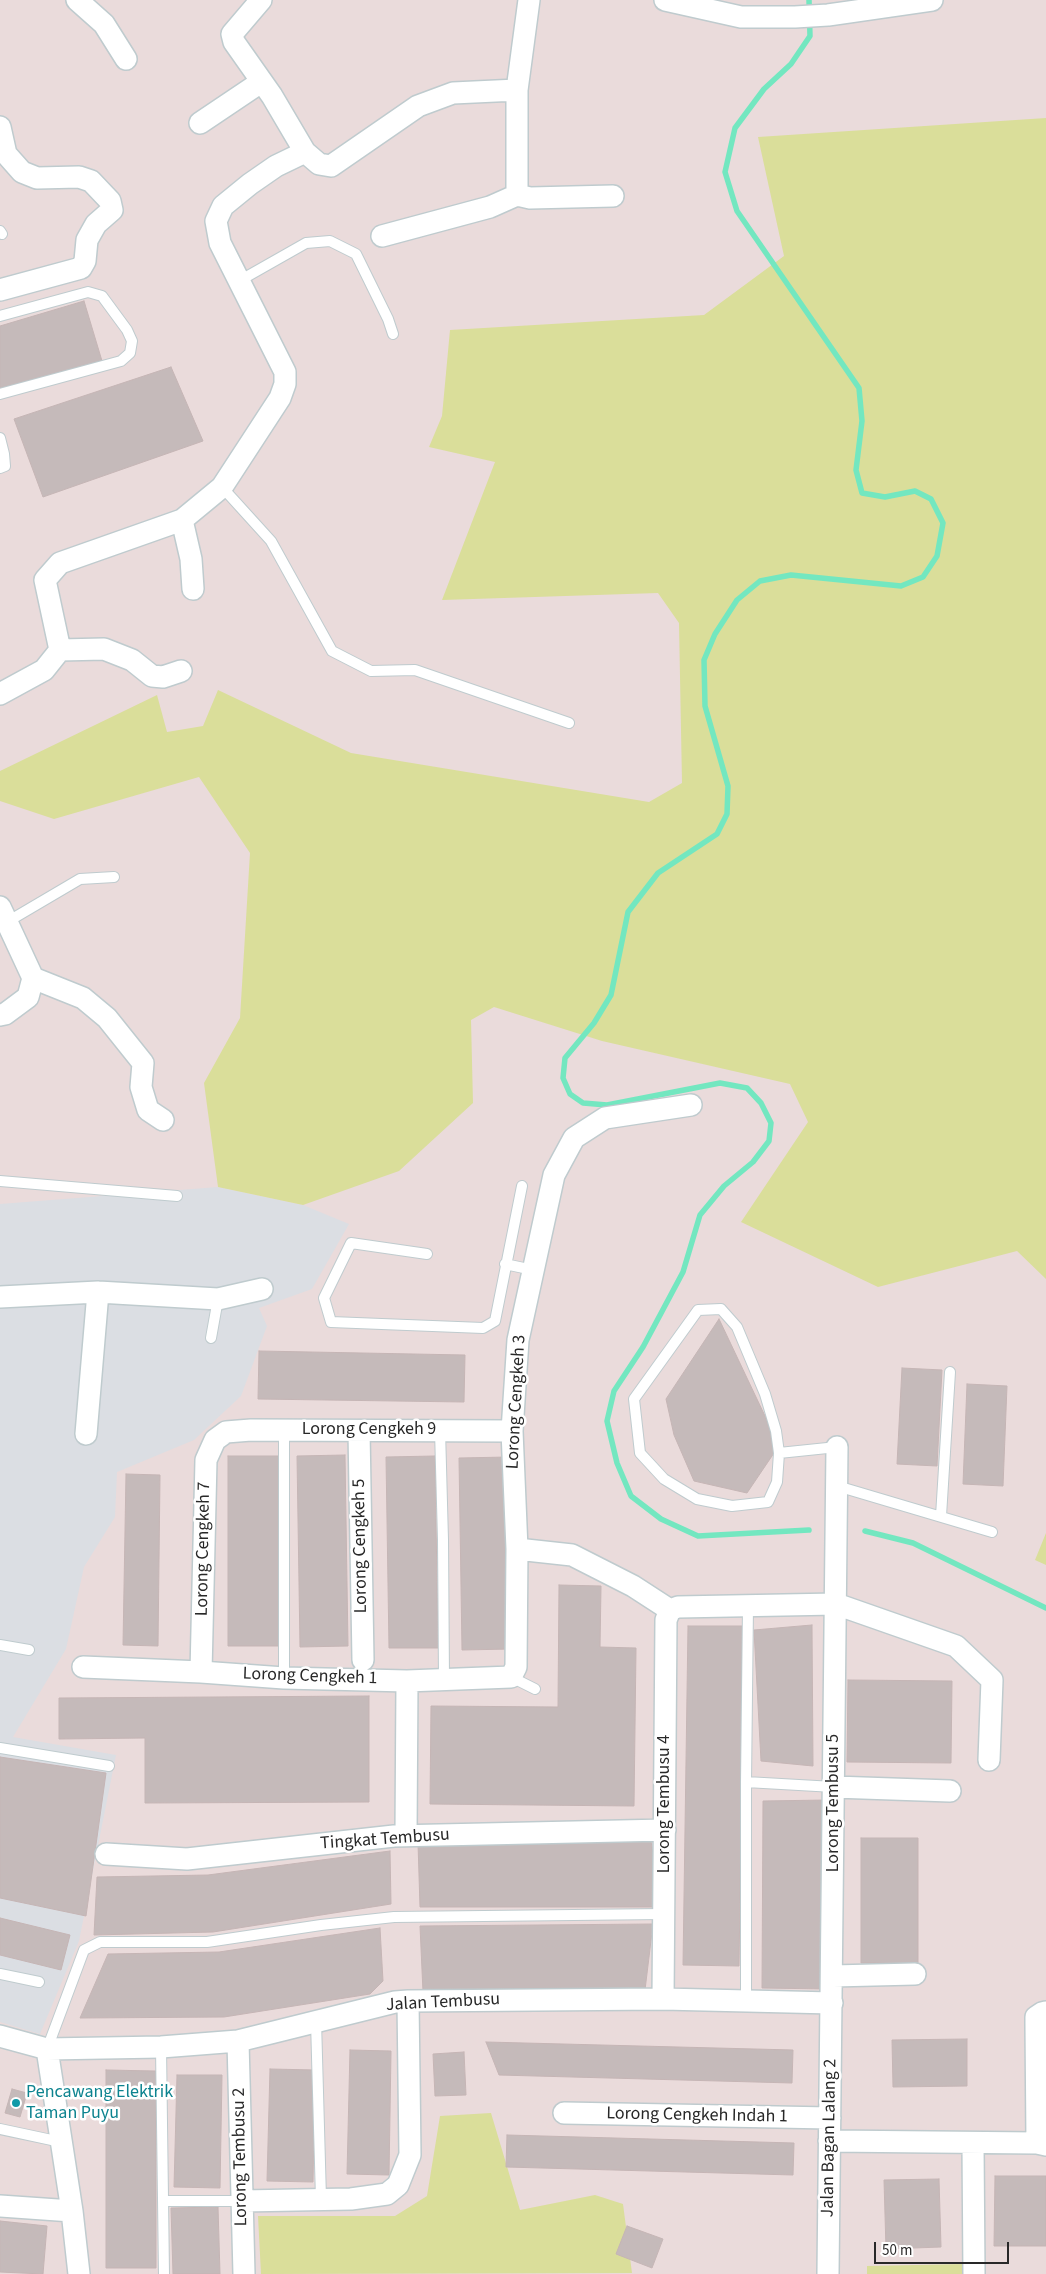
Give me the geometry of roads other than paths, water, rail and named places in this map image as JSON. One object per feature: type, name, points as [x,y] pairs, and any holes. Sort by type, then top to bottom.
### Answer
[{"type":"street","points":[[77,0],[104,24],[126,59]]},
{"type":"street","points":[[261,0],[232,34],[234,42],[305,152],[319,164],[331,166],[418,106],[453,93],[517,90]]},
{"type":"street","points":[[517,195],[517,90],[528,0]]},
{"type":"street","points":[[666,0],[741,17],[795,17],[828,15],[932,0]]},
{"type":"street","points":[[200,123],[261,82]]},
{"type":"street","points":[[0,127],[6,154],[22,172],[37,178],[79,177],[92,181],[110,200],[112,210],[96,224],[88,240],[85,261],[81,268],[0,290]]},
{"type":"street","points":[[60,650],[45,580],[60,563],[182,520],[222,487],[280,398],[285,384],[286,372],[220,243],[216,221],[223,206],[276,166],[305,152]]},
{"type":"street","points":[[382,236],[490,208],[517,195],[530,198],[613,196]]},
{"type":"street","points":[[182,520],[191,559],[193,589]]},
{"type":"street","points":[[60,650],[104,649],[132,660],[152,676],[163,677],[181,671]]},
{"type":"street","points":[[0,694],[44,670],[60,650]]},
{"type":"street","points":[[0,1015],[5,1014],[28,997],[33,978],[3,915]]},
{"type":"street","points":[[33,978],[83,998],[107,1018],[143,1063],[141,1087],[148,1110],[163,1120]]},
{"type":"street","name":"Lorong Cengkeh 3","points":[[511,1677],[516,1666],[517,1549],[512,1431],[518,1340],[554,1175],[574,1138],[605,1118],[691,1105]]},
{"type":"street","points":[[0,1296],[98,1292],[218,1299],[262,1289]]},
{"type":"street","points":[[86,1434],[98,1292]]},
{"type":"street","name":"Lorong Cengkeh 5","points":[[359,1431],[363,1660]]},
{"type":"street","name":"Lorong Cengkeh 9","points":[[226,1432],[512,1431]]},
{"type":"street","name":"Lorong Cengkeh 7","points":[[201,1672],[206,1460],[215,1440],[226,1432]]},
{"type":"street","name":"Lorong Tembusu 5","points":[[832,2003],[838,1447]]},
{"type":"street","points":[[517,1549],[572,1555],[633,1586],[670,1610],[678,1607],[836,1604],[956,1646],[992,1680],[989,1760]]},
{"type":"street","name":"Lorong Tembusu 4","points":[[664,1998],[666,1620],[670,1610]]},
{"type":"street","name":"Lorong Cengkeh 1","points":[[83,1667],[284,1678],[407,1681],[511,1677]]},
{"type":"street","points":[[406,1835],[407,1681]]},
{"type":"street","points":[[834,1787],[950,1791]]},
{"type":"street","name":"Tingkat Tembusu","points":[[106,1854],[187,1859],[406,1835],[665,1830]]},
{"type":"street","points":[[833,1976],[915,1974]]},
{"type":"street","name":"Jalan Tembusu","points":[[0,2036],[48,2049],[161,2047],[238,2041],[395,2002],[408,2001],[664,1998],[832,2003]]},
{"type":"street","points":[[242,2201],[351,2198],[387,2194],[398,2185],[410,2155],[408,2001]]},
{"type":"street","name":"Jalan Bagan Lalang 2","points":[[828,2274],[832,2003]]},
{"type":"street","points":[[830,2141],[1042,2144],[1036,2017],[1042,2012],[1046,2012]]},
{"type":"street","name":"Lorong Tembusu 2","points":[[238,2041],[244,2274]]},
{"type":"street","points":[[48,2049],[72,2210],[79,2274]]},
{"type":"street","name":"Lorong Cengkeh Indah 1","points":[[564,2113],[830,2118]]},
{"type":"street","points":[[973,2144],[974,2274]]},
{"type":"street","points":[[0,2206],[72,2210]]},
{"type":"lane","points":[[240,281],[254,271],[306,243],[330,241],[356,254],[388,319],[393,334]]},
{"type":"lane","points":[[0,316],[88,292],[102,296],[127,330],[132,340],[130,353],[121,361],[0,394]]},
{"type":"lane","points":[[0,438],[5,466],[0,468]]},
{"type":"lane","points":[[222,487],[271,541],[332,651],[371,671],[415,670],[569,723]]},
{"type":"lane","points":[[3,915],[80,879],[114,877]]},
{"type":"lane","points":[[0,1180],[177,1196]]},
{"type":"lane","points":[[427,1254],[352,1242],[324,1298],[331,1322],[482,1328],[495,1321],[522,1186]]},
{"type":"lane","points":[[505,1264],[533,1270]]},
{"type":"lane","points":[[211,1338],[218,1299]]},
{"type":"lane","points":[[721,1309],[736,1328],[765,1394],[776,1431],[779,1453],[777,1482],[768,1502],[732,1506],[697,1499],[664,1479],[640,1453],[634,1399],[698,1310],[721,1309]]},
{"type":"lane","points":[[941,1516],[950,1372]]},
{"type":"lane","points":[[440,1430],[444,1680]]},
{"type":"lane","points":[[284,1431],[284,1678]]},
{"type":"lane","points":[[779,1453],[838,1447]]},
{"type":"lane","points":[[837,1486],[992,1532]]},
{"type":"lane","points":[[746,2000],[748,1606]]},
{"type":"lane","points":[[0,1645],[29,1650]]},
{"type":"lane","points":[[511,1677],[534,1689]]},
{"type":"lane","points":[[0,1748],[108,1766]]},
{"type":"lane","points":[[746,1782],[834,1787]]},
{"type":"lane","points":[[48,2049],[84,1950],[100,1942],[207,1942],[321,1925],[394,1917],[664,1914]]},
{"type":"lane","points":[[0,1974],[38,1982]]},
{"type":"lane","points":[[316,2021],[321,2198]]},
{"type":"lane","points":[[161,2047],[164,2274]]},
{"type":"lane","points":[[0,2129],[61,2142]]},
{"type":"lane","points":[[163,2201],[242,2201]]},
{"type":"waterway","points":[[809,0],[810,36],[791,64],[764,89],[735,128],[725,172],[737,211],[859,388],[862,421],[856,470],[862,493],[885,497],[915,491],[931,499],[943,523],[937,556],[923,577],[901,586],[791,575],[760,581],[737,600],[715,634],[704,660],[705,706],[728,786],[727,814],[717,834],[658,873],[628,912],[611,995],[594,1023],[565,1058],[563,1078],[570,1094],[583,1103],[607,1105],[720,1083],[747,1088],[761,1103],[771,1123],[769,1141],[753,1162],[724,1186],[700,1215],[683,1272],[643,1347],[614,1391],[607,1421],[617,1463],[631,1496],[661,1519],[698,1536],[809,1530]]},
{"type":"waterway","points":[[865,1531],[913,1543],[1046,1608]]},
{"type":"place","name":"Pencawang Elektrik Taman Puyu","points":[[16,2103]]}]
